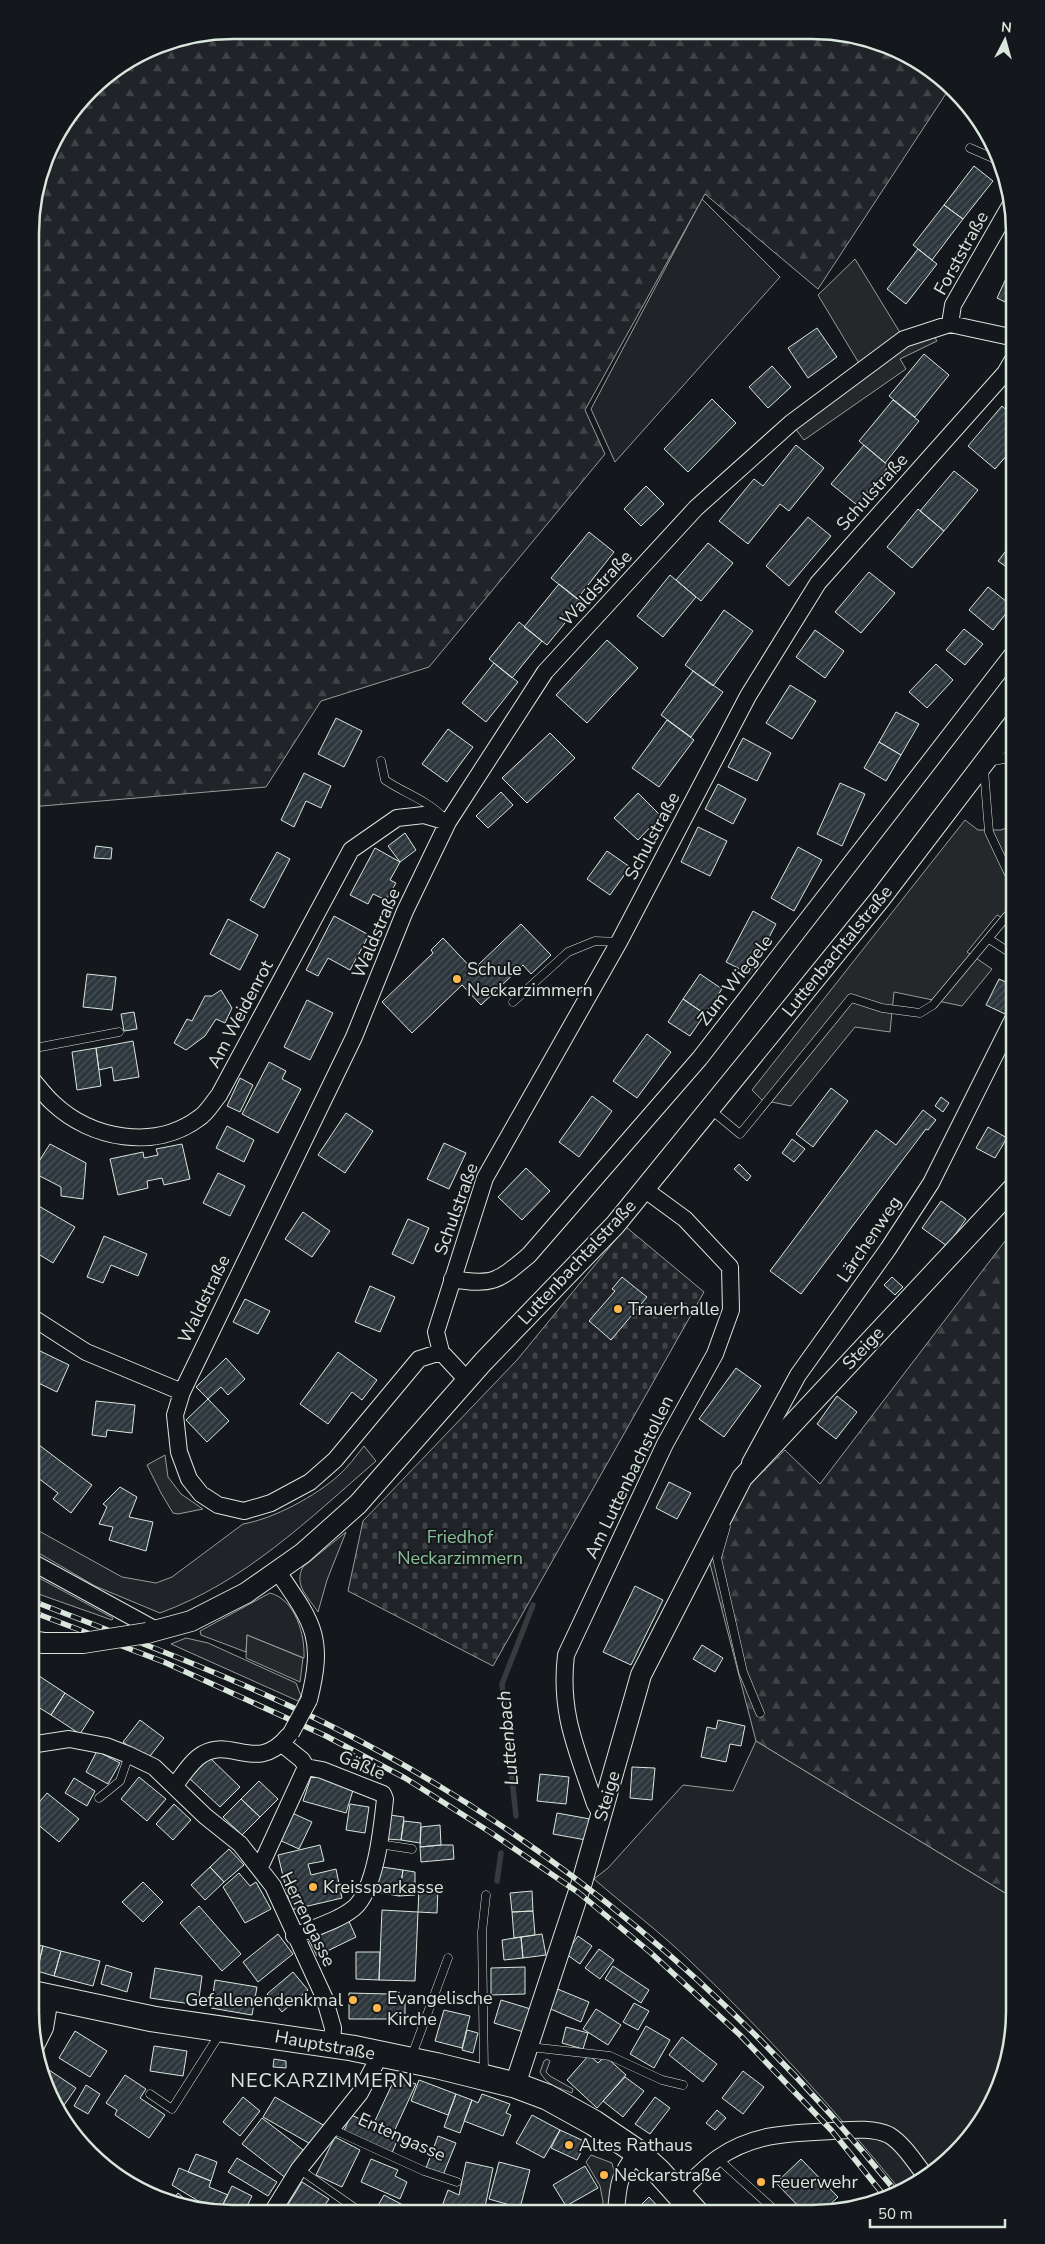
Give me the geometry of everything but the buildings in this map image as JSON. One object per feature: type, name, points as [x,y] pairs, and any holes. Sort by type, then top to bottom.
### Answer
[{"type":"main road","name":"Hauptstraße","points":[[40,1995],[154,2019],[332,2045],[484,2076],[515,2085],[547,2097],[637,2152],[688,2205]]},
{"type":"street","name":"Forststraße","points":[[950,324],[953,305],[1006,214]]},
{"type":"street","points":[[950,324],[1006,336]]},
{"type":"street","name":"Waldstraße","points":[[441,1352],[419,1359],[335,1460],[310,1482],[271,1503],[244,1511],[218,1505],[201,1494],[189,1479],[179,1452],[175,1415],[182,1392],[354,1037],[405,911],[448,822],[545,672],[696,508],[791,423],[904,340],[950,324]]},
{"type":"street","name":"Schulstraße","points":[[441,1352],[436,1332],[485,1178],[619,942],[748,696],[818,583],[1006,371]]},
{"type":"street","name":"Zum Wiegele","points":[[452,1279],[487,1283],[504,1276],[529,1255],[700,1058],[1006,664]]},
{"type":"street","name":"Luttenbachtalstraße","points":[[39,1642],[83,1643],[151,1632],[191,1621],[246,1593],[278,1572],[358,1504],[483,1362],[615,1225],[880,899],[1006,734]]},
{"type":"street","name":"Am Weidenrot","points":[[39,1087],[54,1104],[88,1127],[120,1136],[151,1138],[178,1129],[200,1118],[219,1095],[351,850],[397,818],[424,815],[448,822]]},
{"type":"street","name":"Lärchenweg","points":[[742,1478],[798,1374],[888,1249],[931,1183],[1006,1033]]},
{"type":"street","name":"Am Luttenbachstollen","points":[[602,1816],[595,1804],[566,1717],[563,1681],[566,1655],[665,1444],[715,1354],[731,1310],[730,1267],[685,1219],[644,1189]]},
{"type":"street","name":"Steige","points":[[515,2085],[602,1816],[641,1675],[721,1516],[742,1478],[1006,1196]]},
{"type":"street","points":[[39,1322],[86,1352],[182,1392]]},
{"type":"street","points":[[441,1352],[468,1381]]},
{"type":"street","points":[[39,1566],[151,1632]]},
{"type":"street","points":[[174,1785],[201,1755],[209,1751],[224,1750],[260,1755],[274,1750],[287,1738],[309,1700],[314,1682],[317,1647],[312,1625],[278,1572]]},
{"type":"street","name":"Gäßle","points":[[287,1738],[306,1766],[322,1770],[383,1794],[385,1799],[379,1844],[366,1892],[355,1907],[343,1915],[294,1936]]},
{"type":"street","name":"Herrengasse","points":[[39,1744],[69,1739],[106,1746],[154,1767],[205,1816],[240,1844],[260,1867],[273,1886],[294,1936],[324,1997],[333,2028],[332,2045]]},
{"type":"street","points":[[260,1867],[306,1766]]},
{"type":"street","points":[[40,1995],[45,2028],[40,2038]]},
{"type":"street","name":"Entengasse","points":[[276,2205],[299,2169],[360,2093],[380,2055]]},
{"type":"street","points":[[678,2194],[717,2158],[757,2138],[803,2132],[869,2131],[886,2134],[896,2140],[922,2172]]},
{"type":"street","points":[[617,2205],[618,2186],[622,2172],[637,2152]]},
{"type":"lane","points":[[970,148],[992,157]]},
{"type":"lane","points":[[1006,757],[1004,759],[983,763],[988,832],[1006,869]]},
{"type":"lane","points":[[381,761],[385,780],[401,791],[432,806],[448,822]]},
{"type":"lane","points":[[709,1109],[740,1134],[851,998],[882,1008],[920,1013],[933,1005],[1006,918]]},
{"type":"lane","points":[[989,939],[1006,950]]},
{"type":"lane","points":[[513,1002],[568,952],[595,941],[619,942]]},
{"type":"lane","points":[[39,1047],[119,1032]]},
{"type":"lane","points":[[721,1516],[727,1524],[717,1558],[743,1672],[760,1713]]},
{"type":"lane","points":[[100,1798],[120,1781],[129,1755]]},
{"type":"lane","points":[[379,1844],[412,1849]]},
{"type":"lane","points":[[484,2076],[482,1932],[486,1896]]},
{"type":"lane","points":[[410,2060],[448,1958]]},
{"type":"lane","points":[[150,2094],[172,2109],[223,2028]]},
{"type":"lane","points":[[528,2047],[610,2056],[662,2080],[683,2085]]},
{"type":"lane","name":"Entengasse","points":[[330,2128],[424,2171],[458,2182]]},
{"type":"lane","points":[[717,2158],[768,2205]]},
{"type":"lane","points":[[299,2169],[350,2205]]},
{"type":"green space","points":[[220,39],[825,39],[850,42],[887,53],[920,71],[947,92],[818,289],[705,194],[585,410],[605,454],[429,667],[321,701],[266,787],[39,806],[40,207],[45,182],[53,158],[71,125],[95,95],[125,71],[158,53],[195,42]]},
{"type":"green space","points":[[702,199],[780,277],[615,462],[591,409]]},
{"type":"green space","name":"Friedhof Neckarzimmern","points":[[626,1227],[704,1292],[493,1666],[348,1591],[363,1521],[517,1360]]},
{"type":"green space","points":[[1006,1240],[1006,1894],[756,1741],[708,1556],[739,1495],[785,1450],[820,1484]]},
{"type":"green space","points":[[364,1446],[376,1461],[301,1526],[248,1567],[191,1600],[160,1613],[95,1586],[39,1553],[39,1531],[122,1577],[156,1583],[172,1577],[243,1524],[294,1506],[319,1491],[352,1461]]},
{"type":"green space","points":[[346,1532],[327,1580],[318,1612],[303,1591],[300,1574],[303,1567]]},
{"type":"green space","points":[[39,1578],[113,1618],[112,1620],[39,1594]]},
{"type":"green space","points":[[270,1593],[286,1603],[297,1620],[303,1639],[304,1658],[247,1635],[246,1652],[201,1635],[200,1631]]},
{"type":"green space","points":[[186,1638],[208,1643],[296,1683],[301,1696],[298,1701],[171,1644]]},
{"type":"green space","points":[[756,1741],[1006,1894],[1006,2024],[1003,2049],[992,2086],[974,2119],[950,2149],[920,2173],[897,2186],[825,2101],[745,2015],[678,1949],[594,1879],[608,1868],[683,1785],[733,1791]]},
{"type":"green space","points":[[547,2059],[550,2061],[546,2072],[573,2089],[572,2093],[553,2086],[540,2072],[544,2061]]},
{"type":"shaded area","points":[[855,259],[904,339],[930,330],[937,341],[900,359],[906,369],[804,440],[791,423],[863,370],[818,295]]},
{"type":"shaded area","points":[[965,820],[978,830],[1006,828],[1006,920],[997,915],[967,952],[992,969],[962,1006],[894,992],[890,1032],[855,1027],[791,1106],[762,1100],[752,1090]]},
{"type":"shaded area","points":[[165,1455],[168,1477],[181,1494],[203,1509],[178,1514],[173,1513],[147,1465]]},
{"type":"shaded area","points":[[247,1635],[303,1658],[300,1682],[246,1658]]},
{"type":"shaded area","name":"Neckarstraße","points":[[591,2155],[612,2163],[618,2186],[617,2205],[602,2205],[600,2186],[586,2162]]},
{"type":"waterway","name":"Luttenbach","points":[[516,1816],[502,1684],[533,1605]]},
{"type":"waterway","name":"Luttenbach","points":[[497,1881],[501,1853]]},
{"type":"railway","points":[[39,1603],[182,1659],[294,1708],[412,1770],[491,1819],[567,1872],[639,1929],[709,1990],[775,2055],[838,2122],[893,2188]]},
{"type":"railway","points":[[39,1614],[164,1662],[326,1736],[405,1778],[490,1832],[579,1893],[651,1953],[740,2035],[832,2131],[882,2193]]},
{"type":"place","name":"Schule Neckarzimmern","points":[[457,979]]},
{"type":"place","name":"Trauerhalle","points":[[618,1309]]},
{"type":"place","name":"Kreissparkasse","points":[[313,1887]]},
{"type":"place","name":"Gefallenendenkmal","points":[[353,2000]]},
{"type":"place","name":"Evangelische Kirche","points":[[377,2008]]},
{"type":"place","name":"Altes Rathaus","points":[[569,2145]]},
{"type":"place","name":"Neckarstraße","points":[[604,2175]]},
{"type":"place","name":"Feuerwehr","points":[[761,2182]]},
{"type":"district","name":"NECKARZIMMERN","points":[[322,2080]]}]
